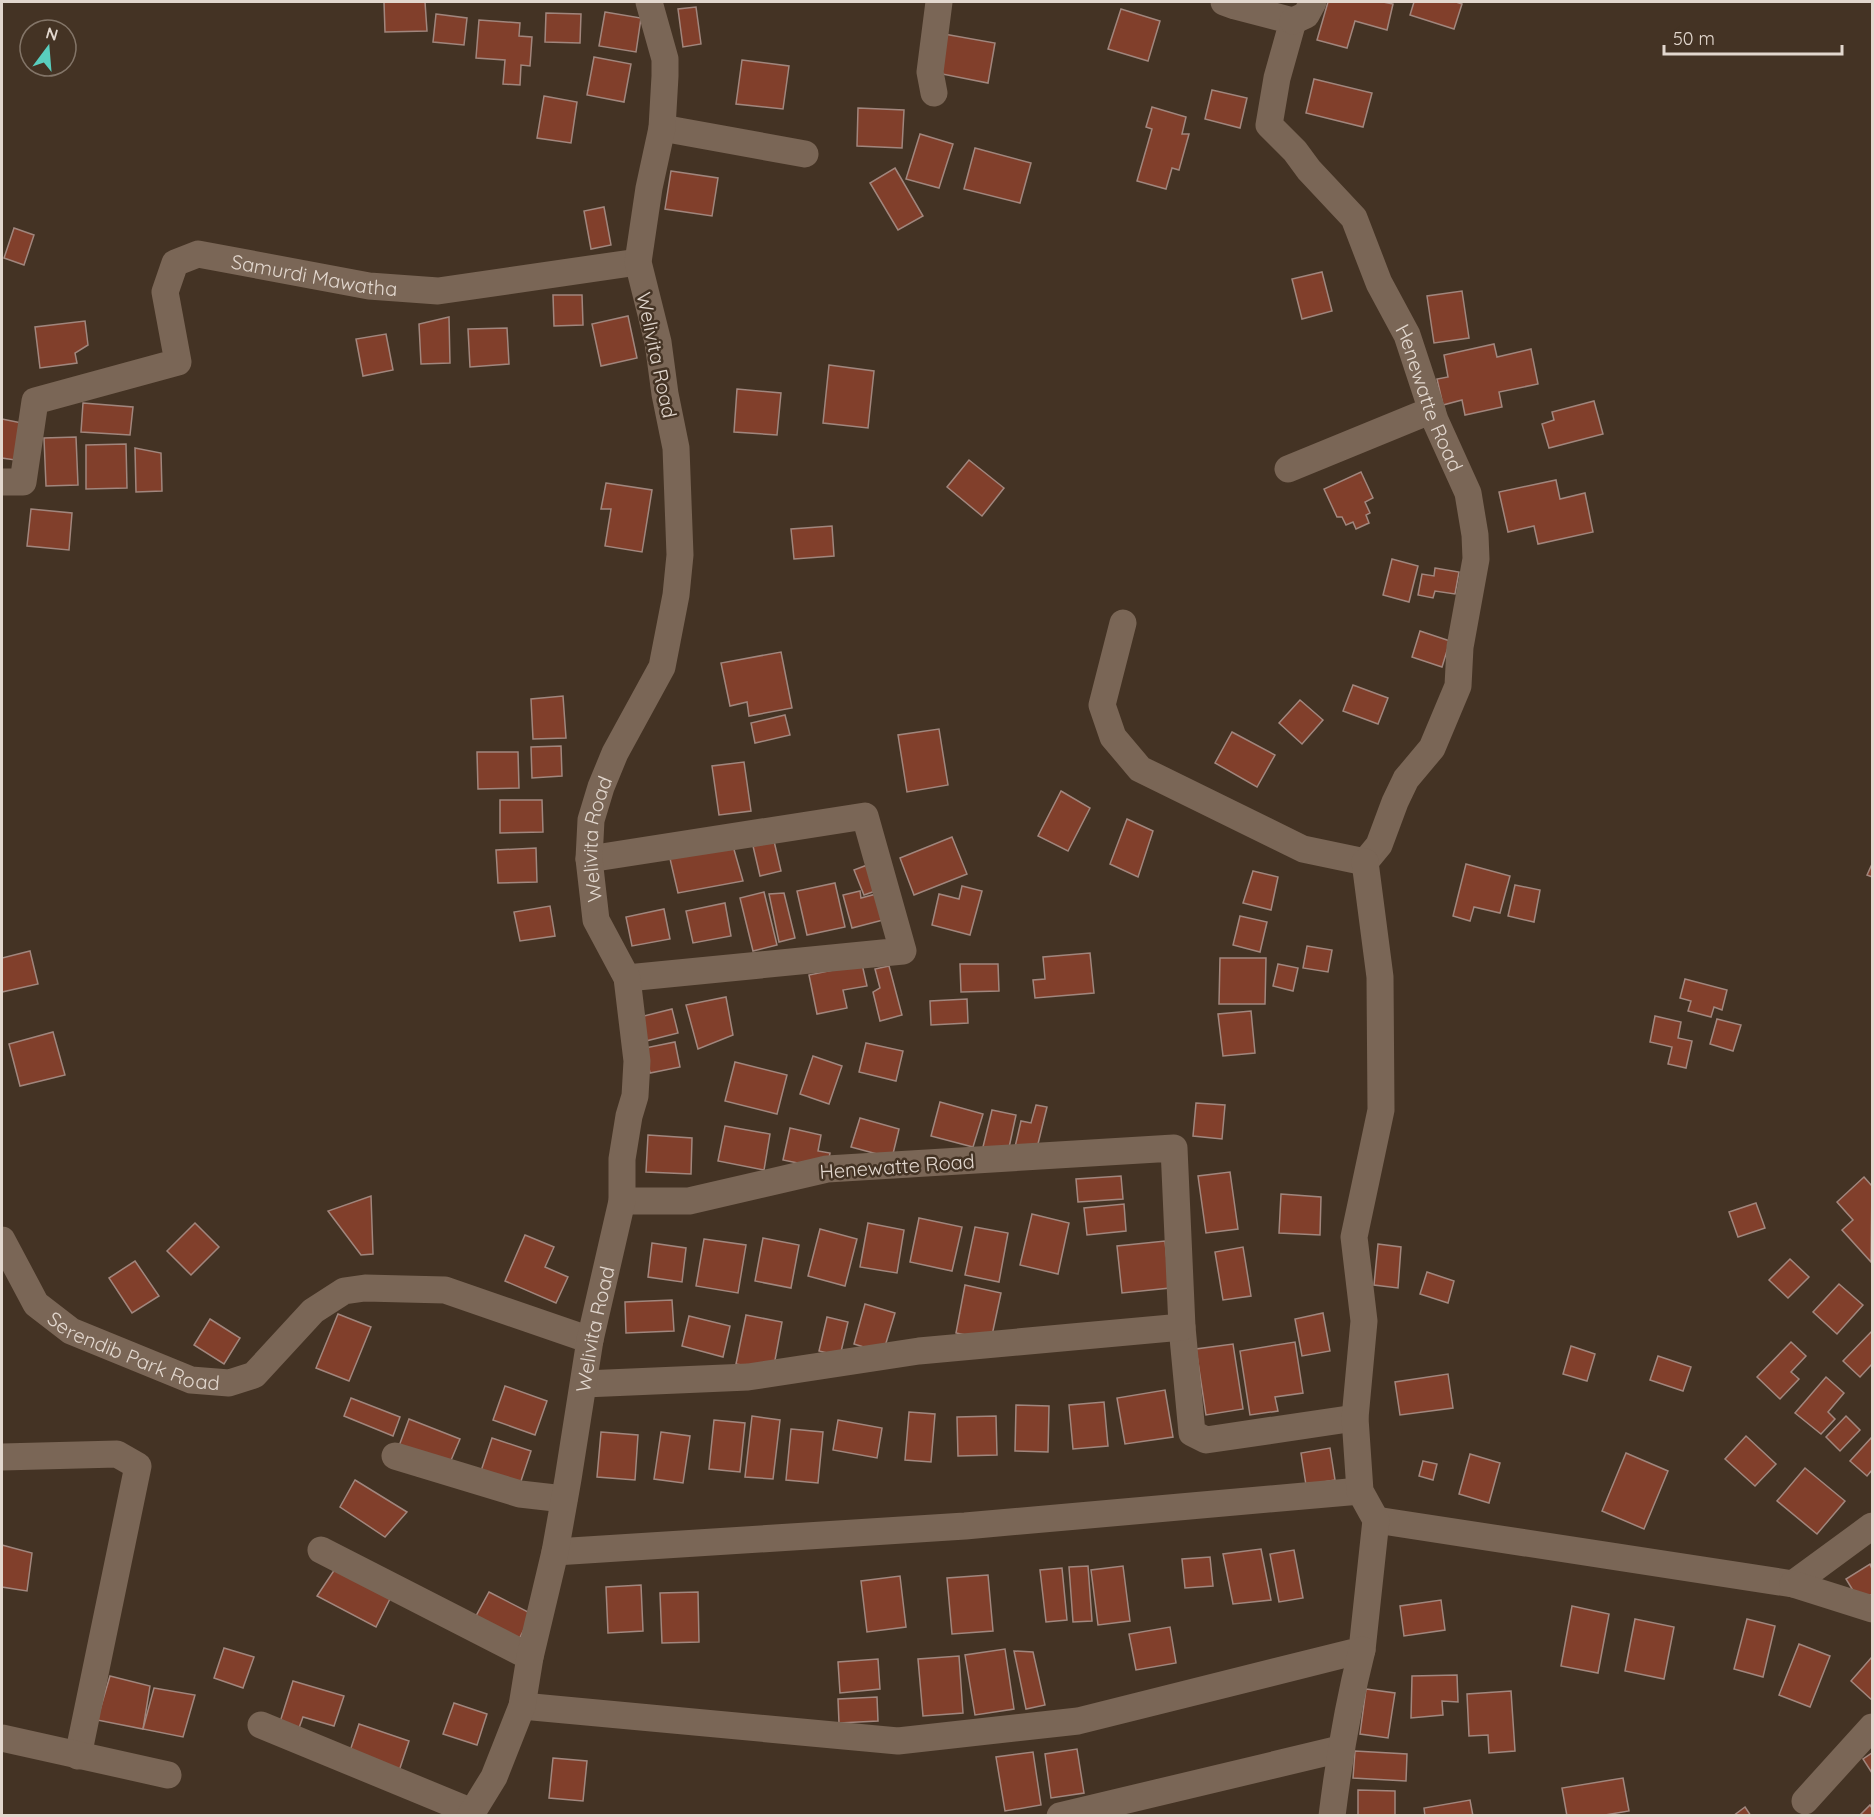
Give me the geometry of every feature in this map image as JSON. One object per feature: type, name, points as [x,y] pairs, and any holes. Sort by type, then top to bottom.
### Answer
[{"type":"street","name":"Welivita Road","points":[[471,1814],[494,1777],[522,1706],[530,1657],[555,1552],[590,1340],[622,1201],[622,1159],[629,1116],[635,1096],[637,1060],[627,978],[596,920],[589,859],[591,820],[602,787],[615,753],[662,667],[676,595],[680,555],[676,448],[665,394],[658,342],[647,306],[638,262],[649,188],[662,128],[665,59],[647,2]]},
{"type":"street","points":[[934,93],[930,72],[939,2]]},
{"type":"street","points":[[1224,2],[1293,21],[1306,15],[1312,2]]},
{"type":"street","name":"Henewatte Road","points":[[1293,21],[1277,78],[1269,125],[1354,218],[1379,283],[1407,335],[1432,410],[1467,493],[1474,535],[1476,559],[1460,647],[1458,686],[1432,748],[1406,779],[1379,845],[1365,862]]},
{"type":"street","points":[[662,128],[805,154]]},
{"type":"street","name":"Samurdi Mawatha","points":[[2,482],[23,482],[35,401],[178,362],[165,292],[175,263],[198,254],[369,286],[438,291],[638,262]]},
{"type":"street","points":[[1288,469],[1432,410]]},
{"type":"street","points":[[1123,623],[1102,705],[1113,737],[1140,769],[1303,849],[1365,862],[1380,977],[1381,1110],[1354,1237],[1364,1321],[1355,1418],[1360,1491],[1376,1520],[1362,1650],[1340,1749],[1332,1815]]},
{"type":"street","points":[[589,859],[865,816],[903,951],[627,978]]},
{"type":"street","name":"Henewatte Road","points":[[622,1201],[688,1201],[827,1169],[1174,1148],[1182,1327]]},
{"type":"street","name":"Serendib Park Road","points":[[2,1239],[36,1304],[71,1331],[191,1380],[229,1383],[254,1375],[313,1311],[344,1291],[365,1288],[445,1290],[590,1340]]},
{"type":"street","points":[[584,1384],[748,1377],[919,1351],[1182,1327],[1191,1433],[1206,1440],[1355,1418]]},
{"type":"street","points":[[2,1457],[117,1454],[138,1466],[78,1756]]},
{"type":"street","points":[[395,1456],[520,1494],[564,1499]]},
{"type":"street","points":[[555,1552],[965,1526],[1360,1491]]},
{"type":"street","points":[[1376,1520],[1793,1584],[1872,1609]]},
{"type":"street","points":[[1793,1584],[1872,1526]]},
{"type":"street","points":[[321,1550],[530,1657]]},
{"type":"street","points":[[522,1706],[898,1741],[1078,1720],[1362,1650]]},
{"type":"street","points":[[261,1725],[471,1814]]},
{"type":"street","points":[[1805,1801],[1872,1727]]},
{"type":"street","points":[[2,1738],[168,1775]]},
{"type":"street","points":[[1060,1815],[1340,1749]]},
{"type":"building","points":[[384,2],[425,2],[427,31],[385,32]]},
{"type":"building","points":[[1328,2],[1393,4],[1387,30],[1355,21],[1347,48],[1317,40]]},
{"type":"building","points":[[1414,2],[1462,4],[1454,29],[1410,15]]},
{"type":"building","points":[[696,7],[701,44],[683,47],[678,9]]},
{"type":"building","points":[[1121,9],[1160,21],[1148,61],[1108,49]]},
{"type":"building","points":[[605,12],[641,18],[636,52],[599,46]]},
{"type":"building","points":[[546,13],[581,14],[580,43],[545,42]]},
{"type":"building","points":[[436,14],[467,18],[464,45],[433,42]]},
{"type":"building","points":[[479,20],[520,23],[519,36],[532,37],[530,66],[521,65],[520,85],[503,84],[505,60],[476,58]]},
{"type":"building","points":[[944,34],[995,43],[988,83],[937,73]]},
{"type":"building","points":[[594,57],[631,64],[624,102],[587,95]]},
{"type":"building","points":[[742,60],[789,66],[783,109],[736,104]]},
{"type":"building","points":[[1314,79],[1372,93],[1363,127],[1306,113]]},
{"type":"building","points":[[1212,90],[1247,98],[1240,128],[1205,119]]},
{"type":"building","points":[[544,96],[577,102],[571,143],[537,138]]},
{"type":"building","points":[[1152,107],[1186,117],[1182,134],[1189,134],[1179,170],[1172,168],[1166,189],[1137,181],[1152,129],[1146,127]]},
{"type":"building","points":[[858,108],[904,110],[902,148],[857,146]]},
{"type":"building","points":[[920,134],[953,144],[939,188],[906,179]]},
{"type":"building","points":[[975,148],[1031,163],[1020,203],[964,189]]},
{"type":"building","points":[[895,168],[923,216],[898,230],[870,183]]},
{"type":"building","points":[[671,171],[718,178],[712,216],[665,209]]},
{"type":"building","points":[[604,207],[611,245],[591,249],[584,211]]},
{"type":"building","points":[[14,228],[34,235],[24,265],[4,258]]},
{"type":"building","points":[[1322,272],[1332,311],[1302,319],[1292,279]]},
{"type":"building","points":[[1462,291],[1469,338],[1434,343],[1427,296]]},
{"type":"building","points":[[553,295],[582,295],[583,325],[554,326]]},
{"type":"building","points":[[628,316],[637,358],[601,366],[592,324]]},
{"type":"building","points":[[449,317],[450,363],[421,364],[419,324]]},
{"type":"building","points":[[85,321],[88,345],[75,353],[77,363],[40,368],[35,327]]},
{"type":"building","points":[[507,328],[509,364],[470,367],[468,329]]},
{"type":"building","points":[[386,334],[393,370],[363,376],[356,339]]},
{"type":"building","points":[[1494,344],[1497,357],[1531,349],[1538,384],[1499,392],[1502,407],[1465,415],[1462,400],[1443,405],[1437,379],[1448,377],[1444,355]]},
{"type":"building","points":[[829,365],[874,371],[868,428],[823,423]]},
{"type":"building","points":[[737,389],[781,393],[777,435],[734,432]]},
{"type":"building","points":[[1594,401],[1603,434],[1549,448],[1542,424],[1554,420],[1552,412]]},
{"type":"building","points":[[83,403],[133,407],[130,435],[81,432]]},
{"type":"building","points":[[2,419],[22,423],[15,460],[2,458]]},
{"type":"building","points":[[76,437],[78,485],[46,486],[44,438]]},
{"type":"building","points":[[126,444],[127,488],[86,489],[86,445]]},
{"type":"building","points":[[135,448],[161,453],[162,491],[136,492]]},
{"type":"building","points":[[969,460],[1004,488],[982,516],[947,487]]},
{"type":"building","points":[[1361,472],[1373,498],[1365,502],[1370,513],[1366,515],[1369,523],[1356,529],[1353,522],[1346,525],[1342,517],[1337,517],[1324,489]]},
{"type":"building","points":[[1556,480],[1560,499],[1585,493],[1593,532],[1538,544],[1534,526],[1508,532],[1499,492]]},
{"type":"building","points":[[606,483],[652,490],[642,552],[605,546],[611,509],[601,509]]},
{"type":"building","points":[[31,509],[72,513],[69,550],[27,546]]},
{"type":"building","points":[[832,526],[834,556],[794,559],[791,529]]},
{"type":"building","points":[[1392,559],[1418,566],[1409,602],[1383,595]]},
{"type":"building","points":[[1435,568],[1459,572],[1455,594],[1435,591],[1433,598],[1418,595],[1422,574],[1434,576]]},
{"type":"building","points":[[1420,631],[1450,641],[1442,667],[1412,657]]},
{"type":"building","points":[[781,652],[792,708],[749,716],[747,702],[730,706],[721,663]]},
{"type":"building","points":[[1353,685],[1388,698],[1378,724],[1343,711]]},
{"type":"building","points":[[563,696],[566,738],[533,739],[531,699]]},
{"type":"building","points":[[1300,700],[1323,720],[1302,744],[1279,723]]},
{"type":"building","points":[[785,715],[790,735],[755,743],[751,723]]},
{"type":"building","points":[[939,729],[948,785],[907,792],[898,735]]},
{"type":"building","points":[[1232,732],[1275,755],[1257,787],[1215,763]]},
{"type":"building","points":[[561,746],[562,776],[532,778],[531,747]]},
{"type":"building","points":[[477,752],[518,752],[519,788],[478,789]]},
{"type":"building","points":[[744,762],[751,811],[719,815],[712,766]]},
{"type":"building","points":[[1061,791],[1090,808],[1068,851],[1038,836]]},
{"type":"building","points":[[500,800],[542,800],[543,832],[500,833]]},
{"type":"building","points":[[1127,819],[1153,831],[1138,877],[1110,864]]},
{"type":"building","points":[[952,837],[967,874],[914,895],[900,858]]},
{"type":"building","points":[[731,839],[743,881],[678,893],[668,850]]},
{"type":"building","points":[[774,841],[781,871],[760,876],[753,846]]},
{"type":"building","points":[[536,848],[537,882],[498,883],[496,850]]},
{"type":"building","points":[[875,862],[884,888],[864,895],[854,870]]},
{"type":"building","points":[[1466,864],[1510,876],[1500,913],[1474,907],[1470,921],[1453,916]]},
{"type":"building","points":[[1872,864],[1872,877],[1867,875]]},
{"type":"building","points":[[1253,871],[1278,877],[1271,910],[1243,903]]},
{"type":"building","points":[[835,883],[845,927],[807,935],[797,891]]},
{"type":"building","points":[[1515,885],[1540,890],[1534,922],[1508,916]]},
{"type":"building","points":[[962,886],[982,891],[970,935],[932,925],[939,894],[959,899]]},
{"type":"building","points":[[860,891],[861,898],[880,893],[887,919],[852,928],[843,895]]},
{"type":"building","points":[[764,892],[777,945],[753,951],[740,898]]},
{"type":"building","points":[[784,893],[795,938],[779,942],[769,894]]},
{"type":"building","points":[[725,903],[731,936],[693,943],[686,911]]},
{"type":"building","points":[[550,906],[555,936],[520,941],[514,912]]},
{"type":"building","points":[[664,909],[670,939],[632,946],[626,917]]},
{"type":"building","points":[[1240,916],[1267,922],[1260,952],[1233,945]]},
{"type":"building","points":[[1307,946],[1332,950],[1328,972],[1303,968]]},
{"type":"building","points":[[30,951],[38,984],[2,992],[2,958]]},
{"type":"building","points":[[1090,953],[1094,993],[1035,998],[1033,980],[1045,979],[1043,957]]},
{"type":"building","points":[[1220,958],[1266,958],[1265,1004],[1219,1004]]},
{"type":"building","points":[[862,964],[867,986],[843,990],[847,1008],[817,1014],[809,975]]},
{"type":"building","points":[[960,964],[998,964],[999,991],[961,992]]},
{"type":"building","points":[[1278,964],[1298,968],[1293,991],[1273,986]]},
{"type":"building","points":[[889,966],[902,1015],[880,1021],[873,992],[880,988],[875,969]]},
{"type":"building","points":[[1685,979],[1727,990],[1722,1010],[1714,1007],[1711,1017],[1688,1011],[1691,1001],[1680,998]]},
{"type":"building","points":[[726,997],[733,1035],[698,1049],[686,1005]]},
{"type":"building","points":[[967,999],[968,1023],[931,1025],[930,1001]]},
{"type":"building","points":[[672,1009],[678,1033],[642,1042],[636,1018]]},
{"type":"building","points":[[1251,1011],[1255,1053],[1223,1056],[1218,1014]]},
{"type":"building","points":[[1655,1016],[1681,1022],[1678,1038],[1692,1041],[1686,1068],[1668,1064],[1672,1047],[1650,1042]]},
{"type":"building","points":[[1717,1019],[1741,1025],[1733,1051],[1710,1044]]},
{"type":"building","points":[[53,1032],[65,1075],[20,1086],[9,1044]]},
{"type":"building","points":[[675,1042],[680,1067],[650,1073],[645,1048]]},
{"type":"building","points":[[866,1043],[903,1051],[896,1081],[859,1072]]},
{"type":"building","points":[[813,1056],[842,1066],[829,1104],[800,1094]]},
{"type":"building","points":[[735,1062],[787,1075],[777,1114],[725,1101]]},
{"type":"building","points":[[940,1102],[983,1114],[973,1147],[931,1136]]},
{"type":"building","points":[[1196,1103],[1225,1105],[1222,1139],[1193,1136]]},
{"type":"building","points":[[1036,1105],[1047,1107],[1036,1152],[1015,1147],[1021,1121],[1031,1123]]},
{"type":"building","points":[[992,1110],[1016,1115],[1007,1157],[982,1151]]},
{"type":"building","points":[[860,1118],[899,1129],[892,1158],[851,1147]]},
{"type":"building","points":[[725,1126],[770,1134],[764,1170],[718,1161]]},
{"type":"building","points":[[790,1128],[821,1135],[818,1151],[830,1153],[827,1169],[783,1160]]},
{"type":"building","points":[[648,1135],[692,1138],[691,1174],[646,1172]]},
{"type":"building","points":[[1230,1172],[1238,1229],[1206,1233],[1198,1176]]},
{"type":"building","points":[[1121,1176],[1123,1199],[1078,1202],[1076,1179]]},
{"type":"building","points":[[1864,1177],[1872,1186],[1871,1262],[1842,1230],[1853,1220],[1837,1202]]},
{"type":"building","points":[[1281,1194],[1321,1197],[1320,1235],[1279,1233]]},
{"type":"building","points":[[371,1196],[373,1254],[361,1255],[328,1211]]},
{"type":"building","points":[[1756,1203],[1765,1228],[1738,1237],[1729,1212]]},
{"type":"building","points":[[1124,1204],[1126,1231],[1087,1235],[1084,1208]]},
{"type":"building","points":[[1032,1214],[1069,1223],[1058,1274],[1020,1265]]},
{"type":"building","points":[[919,1218],[962,1227],[952,1271],[910,1262]]},
{"type":"building","points":[[195,1223],[219,1247],[191,1275],[167,1251]]},
{"type":"building","points":[[868,1223],[904,1230],[897,1273],[860,1267]]},
{"type":"building","points":[[975,1227],[1008,1233],[999,1282],[965,1275]]},
{"type":"building","points":[[820,1229],[857,1239],[845,1286],[808,1276]]},
{"type":"building","points":[[525,1235],[554,1247],[545,1267],[568,1277],[556,1303],[505,1281]]},
{"type":"building","points":[[763,1238],[799,1245],[791,1288],[755,1281]]},
{"type":"building","points":[[704,1239],[746,1245],[738,1293],[696,1286]]},
{"type":"building","points":[[1165,1241],[1170,1288],[1122,1293],[1117,1246]]},
{"type":"building","points":[[652,1243],[686,1248],[682,1282],[648,1277]]},
{"type":"building","points":[[1378,1244],[1401,1247],[1398,1288],[1374,1285]]},
{"type":"building","points":[[1243,1247],[1251,1296],[1223,1300],[1215,1252]]},
{"type":"building","points":[[1790,1259],[1809,1277],[1788,1298],[1769,1280]]},
{"type":"building","points":[[135,1261],[159,1296],[132,1313],[109,1278]]},
{"type":"building","points":[[1427,1272],[1454,1281],[1448,1303],[1420,1294]]},
{"type":"building","points":[[1839,1284],[1863,1305],[1837,1334],[1813,1312]]},
{"type":"building","points":[[965,1285],[1001,1293],[991,1340],[956,1333]]},
{"type":"building","points":[[672,1300],[674,1331],[626,1333],[625,1302]]},
{"type":"building","points":[[865,1304],[895,1313],[883,1353],[854,1344]]},
{"type":"building","points":[[1323,1313],[1330,1351],[1302,1356],[1295,1319]]},
{"type":"building","points":[[338,1314],[371,1327],[349,1381],[316,1368]]},
{"type":"building","points":[[746,1315],[782,1322],[773,1371],[736,1364]]},
{"type":"building","points":[[689,1316],[730,1326],[723,1357],[682,1346]]},
{"type":"building","points":[[827,1317],[848,1322],[840,1356],[819,1351]]},
{"type":"building","points":[[210,1319],[240,1338],[224,1364],[194,1345]]},
{"type":"building","points":[[1872,1331],[1872,1364],[1860,1377],[1843,1361]]},
{"type":"building","points":[[1295,1342],[1303,1393],[1275,1397],[1278,1411],[1250,1415],[1240,1351]]},
{"type":"building","points":[[1791,1342],[1806,1356],[1791,1372],[1799,1379],[1780,1399],[1757,1377]]},
{"type":"building","points":[[1233,1344],[1243,1409],[1206,1415],[1196,1349]]},
{"type":"building","points":[[1571,1346],[1595,1354],[1587,1381],[1563,1374]]},
{"type":"building","points":[[1658,1356],[1691,1367],[1683,1391],[1650,1380]]},
{"type":"building","points":[[1448,1374],[1453,1408],[1400,1415],[1395,1382]]},
{"type":"building","points":[[1826,1377],[1844,1393],[1828,1412],[1835,1419],[1821,1434],[1795,1413]]},
{"type":"building","points":[[505,1386],[547,1401],[535,1435],[493,1420]]},
{"type":"building","points":[[1165,1390],[1173,1437],[1125,1444],[1117,1398]]},
{"type":"building","points":[[351,1398],[400,1417],[393,1436],[344,1416]]},
{"type":"building","points":[[1104,1402],[1108,1446],[1073,1449],[1069,1405]]},
{"type":"building","points":[[1016,1405],[1049,1406],[1048,1452],[1015,1451]]},
{"type":"building","points":[[909,1412],[935,1414],[931,1462],[905,1460]]},
{"type":"building","points":[[752,1416],[780,1420],[773,1479],[745,1477]]},
{"type":"building","points":[[996,1416],[997,1455],[958,1456],[957,1417]]},
{"type":"building","points":[[1846,1416],[1860,1430],[1840,1451],[1826,1437]]},
{"type":"building","points":[[409,1419],[460,1439],[449,1465],[399,1446]]},
{"type":"building","points":[[714,1420],[745,1423],[740,1472],[709,1469]]},
{"type":"building","points":[[838,1420],[882,1428],[877,1458],[833,1450]]},
{"type":"building","points":[[791,1429],[823,1432],[818,1483],[786,1480]]},
{"type":"building","points":[[601,1432],[638,1435],[635,1480],[597,1477]]},
{"type":"building","points":[[661,1432],[690,1436],[683,1483],[654,1479]]},
{"type":"building","points":[[1746,1436],[1776,1464],[1755,1486],[1725,1459]]},
{"type":"building","points":[[1872,1437],[1872,1470],[1867,1476],[1850,1461]]},
{"type":"building","points":[[492,1438],[531,1451],[519,1487],[480,1474]]},
{"type":"building","points":[[1330,1448],[1335,1480],[1306,1485],[1301,1453]]},
{"type":"building","points":[[1626,1453],[1668,1471],[1644,1529],[1602,1511]]},
{"type":"building","points":[[1470,1454],[1500,1463],[1489,1503],[1459,1494]]},
{"type":"building","points":[[1423,1461],[1437,1464],[1433,1480],[1419,1476]]},
{"type":"building","points":[[1805,1468],[1845,1501],[1817,1534],[1777,1501]]},
{"type":"building","points":[[355,1480],[407,1512],[385,1537],[340,1507]]},
{"type":"building","points":[[2,1545],[32,1553],[27,1591],[2,1587]]},
{"type":"building","points":[[1261,1549],[1271,1600],[1233,1604],[1223,1554]]},
{"type":"building","points":[[1294,1550],[1303,1598],[1279,1602],[1270,1554]]},
{"type":"building","points":[[1210,1557],[1213,1586],[1185,1588],[1182,1559]]},
{"type":"building","points":[[1870,1564],[1872,1594],[1860,1602],[1846,1579]]},
{"type":"building","points":[[1088,1566],[1092,1621],[1073,1622],[1069,1567]]},
{"type":"building","points":[[1123,1566],[1130,1621],[1098,1625],[1091,1570]]},
{"type":"building","points":[[1062,1568],[1067,1620],[1046,1622],[1040,1570]]},
{"type":"building","points":[[335,1569],[393,1593],[376,1627],[317,1596]]},
{"type":"building","points":[[988,1575],[993,1631],[952,1634],[947,1578]]},
{"type":"building","points":[[900,1576],[906,1627],[867,1632],[861,1581]]},
{"type":"building","points":[[641,1585],[643,1631],[608,1633],[606,1587]]},
{"type":"building","points":[[489,1592],[532,1614],[519,1639],[476,1616]]},
{"type":"building","points":[[698,1592],[699,1642],[662,1643],[660,1593]]},
{"type":"building","points":[[1441,1600],[1445,1630],[1404,1636],[1400,1606]]},
{"type":"building","points":[[1572,1606],[1609,1614],[1598,1673],[1561,1666]]},
{"type":"building","points":[[1635,1619],[1674,1627],[1664,1679],[1625,1671]]},
{"type":"building","points":[[1747,1619],[1775,1626],[1763,1677],[1734,1669]]},
{"type":"building","points":[[1170,1627],[1176,1663],[1136,1670],[1129,1634]]},
{"type":"building","points":[[1799,1644],[1830,1656],[1810,1707],[1779,1695]]},
{"type":"building","points":[[224,1648],[254,1657],[243,1688],[214,1678]]},
{"type":"building","points":[[1005,1649],[1014,1709],[975,1715],[965,1655]]},
{"type":"building","points":[[1014,1651],[1033,1652],[1045,1705],[1026,1709]]},
{"type":"building","points":[[959,1656],[963,1713],[923,1716],[918,1659]]},
{"type":"building","points":[[878,1659],[880,1689],[840,1693],[838,1662]]},
{"type":"building","points":[[1872,1659],[1872,1700],[1851,1681]]},
{"type":"building","points":[[1457,1675],[1458,1702],[1442,1701],[1443,1715],[1411,1718],[1412,1676]]},
{"type":"building","points":[[110,1676],[150,1686],[143,1729],[97,1720]]},
{"type":"building","points":[[293,1681],[344,1696],[334,1726],[303,1717],[299,1728],[280,1722]]},
{"type":"building","points":[[154,1688],[195,1695],[183,1737],[143,1729]]},
{"type":"building","points":[[1366,1689],[1395,1693],[1388,1738],[1360,1734]]},
{"type":"building","points":[[1511,1691],[1515,1751],[1489,1753],[1488,1735],[1469,1736],[1467,1694]]},
{"type":"building","points":[[877,1697],[878,1721],[839,1723],[838,1699]]},
{"type":"building","points":[[454,1703],[487,1714],[477,1745],[443,1734]]},
{"type":"building","points":[[359,1724],[409,1741],[398,1774],[348,1757]]},
{"type":"building","points":[[1077,1749],[1084,1793],[1051,1798],[1045,1754]]},
{"type":"building","points":[[1355,1751],[1407,1754],[1406,1781],[1353,1778]]},
{"type":"building","points":[[1033,1752],[1041,1805],[1005,1811],[996,1757]]},
{"type":"building","points":[[1872,1753],[1872,1773],[1863,1759]]},
{"type":"building","points":[[553,1758],[587,1761],[583,1801],[549,1798]]},
{"type":"building","points":[[1623,1778],[1629,1811],[1599,1816],[1567,1816],[1562,1788]]},
{"type":"building","points":[[1358,1790],[1395,1791],[1395,1816],[1358,1816]]},
{"type":"building","points":[[1470,1800],[1473,1816],[1425,1816],[1424,1808]]},
{"type":"building","points":[[1870,1805],[1872,1816],[1859,1816]]},
{"type":"building","points":[[1745,1807],[1751,1816],[1733,1816]]}]
